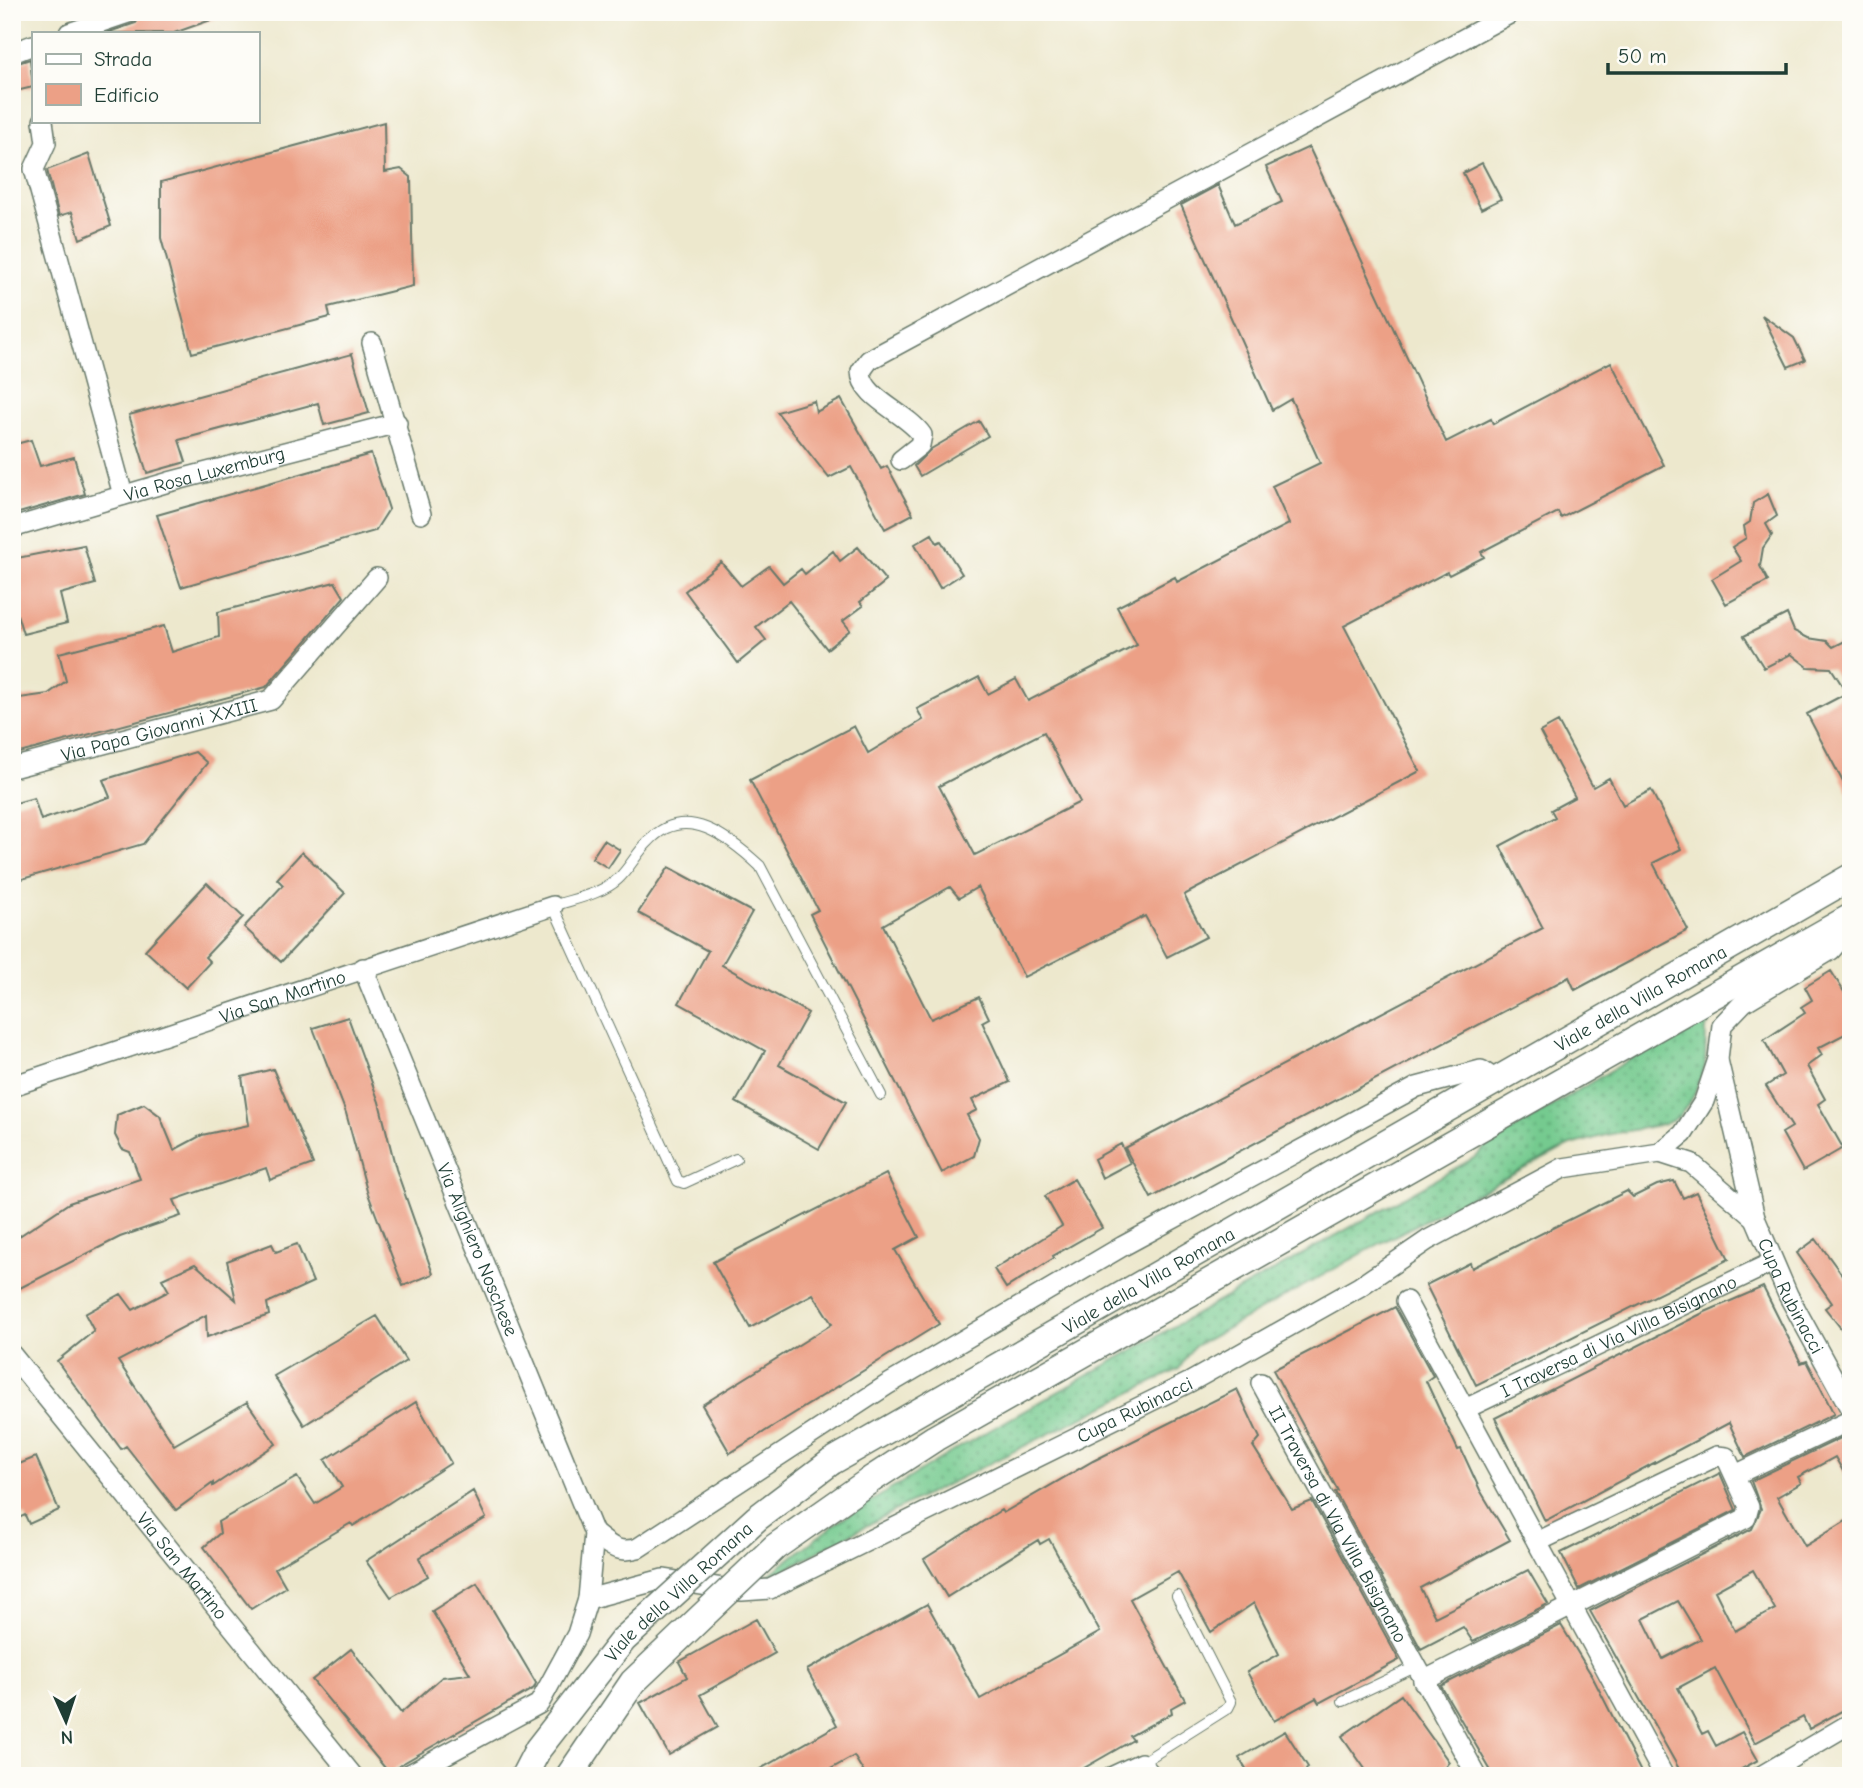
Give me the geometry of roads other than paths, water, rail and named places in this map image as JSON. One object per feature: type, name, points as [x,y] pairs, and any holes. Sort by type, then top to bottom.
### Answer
[{"type":"main road","name":"Viale della Villa Romana","points":[[524,1776],[538,1749],[623,1640],[757,1518],[831,1462],[1851,877]]},
{"type":"main road","name":"Viale della Villa Romana","points":[[569,1776],[633,1682],[775,1547],[872,1479],[936,1438],[1851,917]]},
{"type":"street","points":[[72,32],[131,12]]},
{"type":"street","points":[[901,460],[920,445],[922,435],[901,413],[867,392],[860,372],[869,360],[1513,12]]},
{"type":"street","points":[[12,53],[32,46]]},
{"type":"street","points":[[43,122],[46,143],[34,169],[123,495]]},
{"type":"street","points":[[372,343],[421,514]]},
{"type":"street","name":"Via Rosa Luxemburg","points":[[12,528],[123,495],[397,423]]},
{"type":"street","name":"Via Papa Giovanni XXIII","points":[[12,768],[271,700],[377,578]]},
{"type":"street","name":"Via San Martino","points":[[12,1086],[553,906]]},
{"type":"street","name":"Cupa Rubinacci","points":[[1660,1153],[1683,1133],[1704,1101],[1718,1059],[1722,1025],[1744,1002],[1831,950],[1851,927]]},
{"type":"street","name":"Via Alighiero Noschese","points":[[363,968],[594,1533]]},
{"type":"street","name":"Cupa Rubinacci","points":[[1718,1059],[1755,1218],[1773,1262],[1851,1410]]},
{"type":"street","points":[[594,1533],[611,1548],[624,1552],[638,1548],[887,1385],[1123,1246],[1315,1141],[1417,1087],[1481,1070],[1496,1080]]},
{"type":"street","name":"Cupa Rubinacci","points":[[588,1599],[663,1579],[742,1591],[770,1588],[1190,1382],[1359,1287],[1428,1240],[1563,1168],[1660,1153],[1691,1163],[1755,1218]]},
{"type":"street","name":"I Traversa di Via Villa Bisignano","points":[[1465,1409],[1773,1262]]},
{"type":"street","points":[[1406,1301],[1573,1606],[1617,1695],[1664,1776]]},
{"type":"street","name":"Via San Martino","points":[[12,1355],[343,1773]]},
{"type":"street","name":"II Traversa di Via Villa Bisignano","points":[[1261,1383],[1477,1776]]},
{"type":"street","points":[[1735,1475],[1851,1420]]},
{"type":"street","points":[[1419,1674],[1573,1606],[1746,1518],[1749,1507],[1726,1457],[1717,1456],[1537,1542]]},
{"type":"street","points":[[406,1776],[539,1704],[577,1634],[588,1599],[594,1533]]},
{"type":"street","points":[[1761,1776],[1851,1723]]},
{"type":"street","points":[[1113,1776],[1146,1769]]},
{"type":"lane","name":"Via San Martino","points":[[553,906],[617,880],[649,840],[665,827],[698,823],[738,846],[760,866],[881,1095]]},
{"type":"lane","points":[[553,906],[678,1181],[684,1183],[736,1159]]},
{"type":"lane","points":[[1146,1769],[1228,1708],[1231,1702],[1177,1596]]},
{"type":"lane","name":"II Traversa di Via Villa Bisignano","points":[[1343,1701],[1419,1674]]}]
